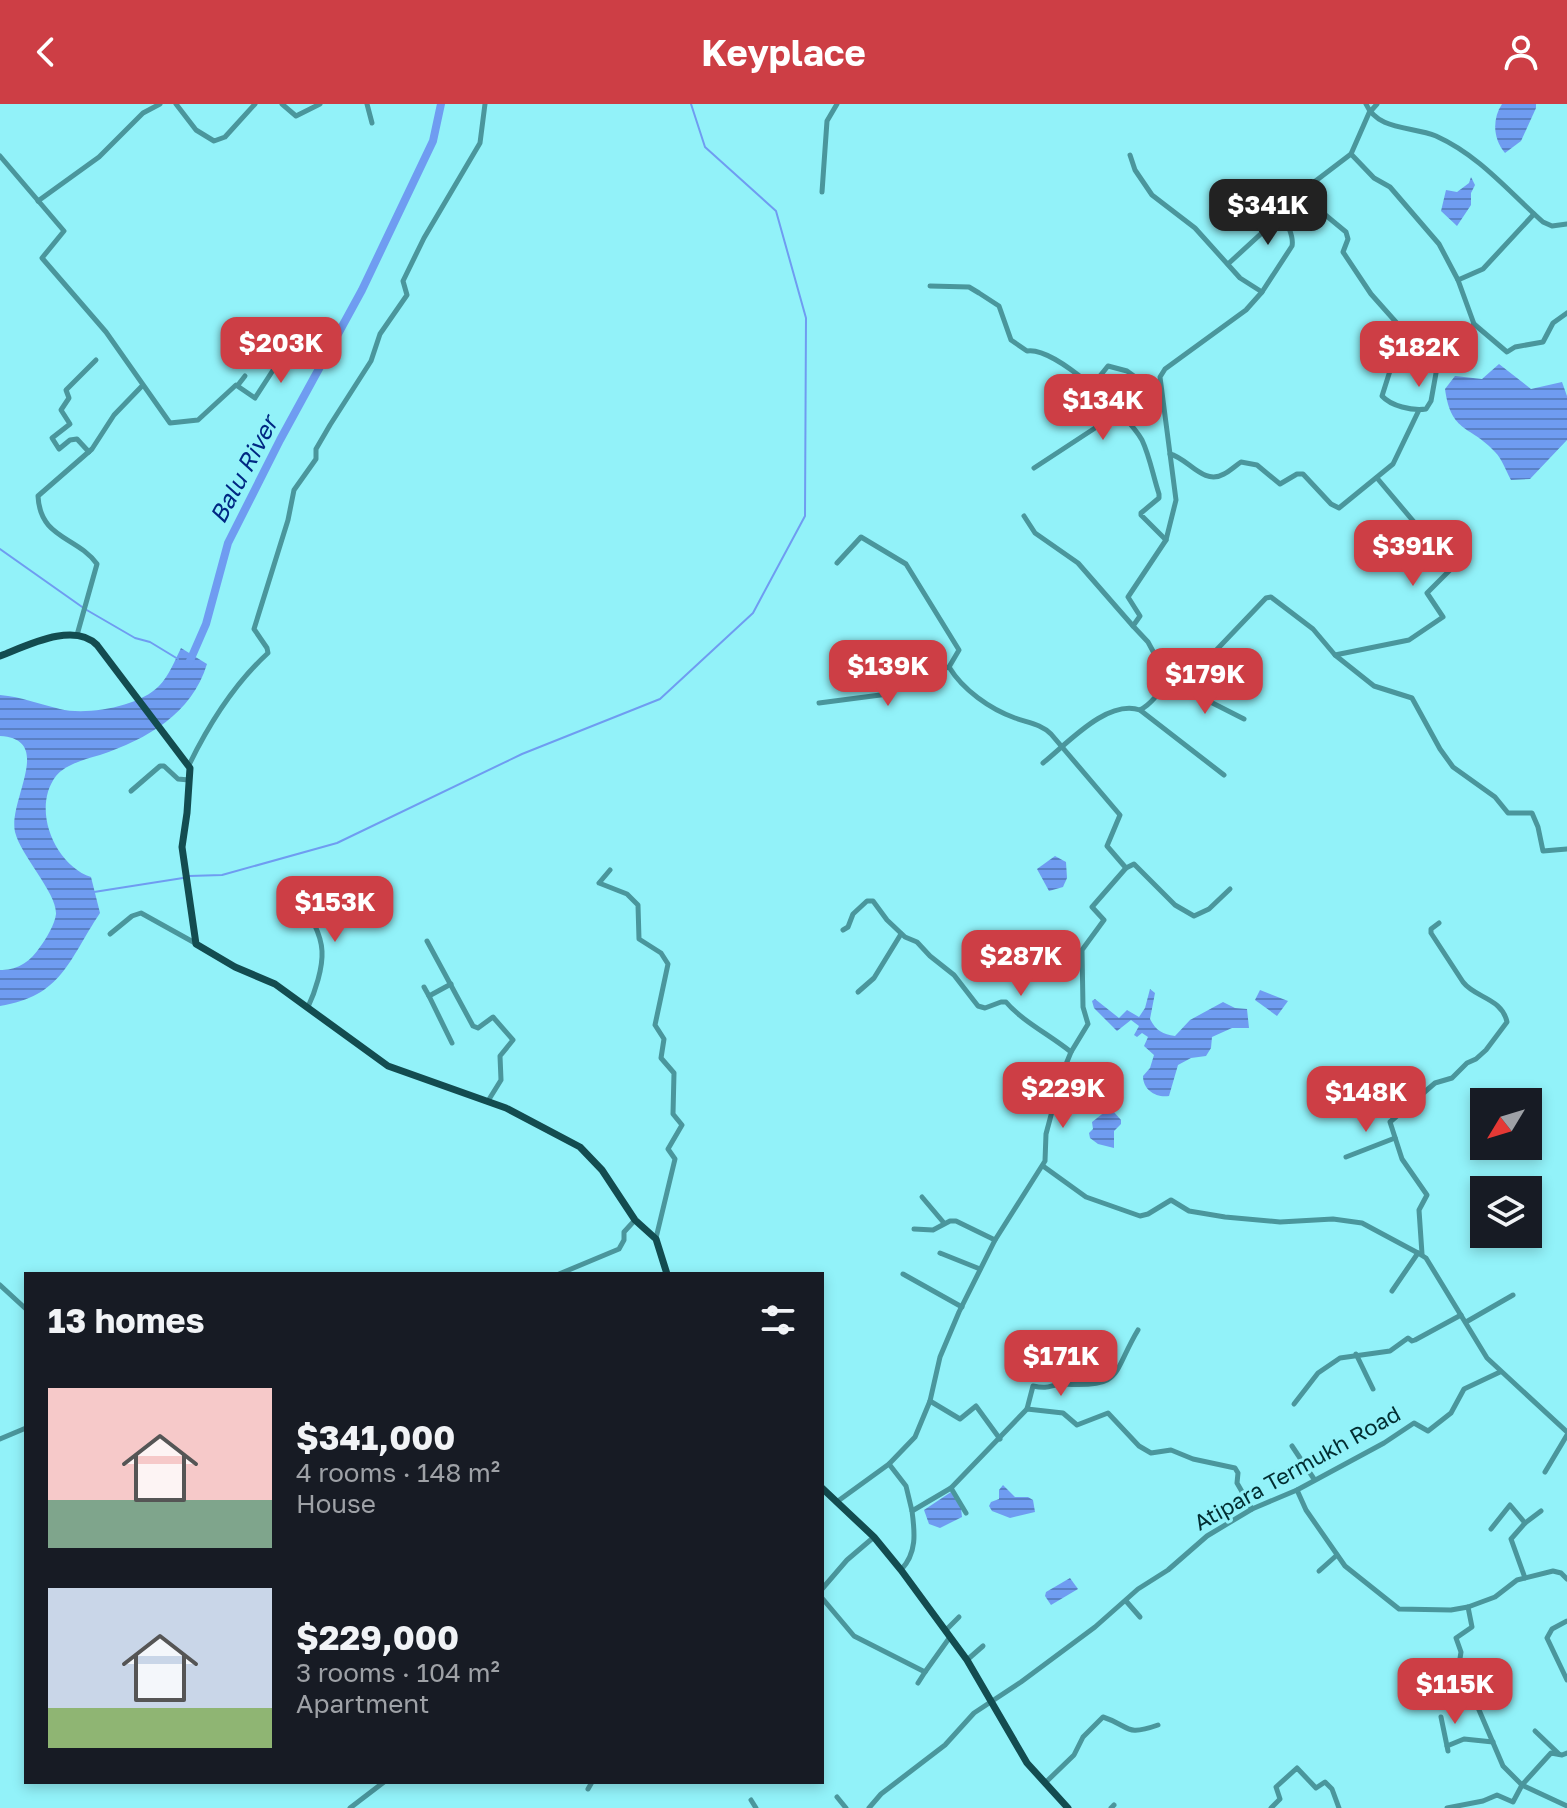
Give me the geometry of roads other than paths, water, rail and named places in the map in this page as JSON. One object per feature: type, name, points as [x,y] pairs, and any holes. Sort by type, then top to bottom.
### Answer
[{"type":"main road","points":[[0,656],[50,639],[77,635],[94,641],[189,765],[182,851],[196,944],[235,967],[275,984],[388,1066],[506,1108],[580,1147],[602,1170],[635,1220],[656,1239],[666,1272]]},
{"type":"main road","points":[[824,1490],[874,1537],[901,1570],[967,1660],[1027,1763],[1068,1808]]},
{"type":"street","points":[[38,201],[99,157],[143,113],[160,104]]},
{"type":"street","points":[[176,104],[196,130],[214,141],[225,137],[255,104]]},
{"type":"street","points":[[282,104],[298,116],[320,104]]},
{"type":"street","points":[[367,104],[372,123]]},
{"type":"street","points":[[189,765],[245,674],[268,653],[254,629],[288,520],[294,490],[316,459],[319,443],[371,361],[380,334],[407,295],[403,281],[480,143],[485,104]]},
{"type":"street","points":[[822,192],[827,121],[837,104]]},
{"type":"street","points":[[1366,104],[1369,112],[1389,125],[1424,131],[1458,147],[1489,170],[1534,214],[1552,226],[1567,224]]},
{"type":"street","points":[[1228,264],[1300,194],[1351,154],[1369,112],[1377,104]]},
{"type":"street","points":[[1351,154],[1374,178],[1390,187],[1439,244],[1458,280],[1474,324],[1507,352],[1515,347],[1543,342],[1553,323],[1567,313]]},
{"type":"street","points":[[1130,155],[1135,170],[1152,195],[1191,224],[1240,278],[1262,292]]},
{"type":"street","points":[[0,156],[64,231],[42,258],[106,332],[170,423],[198,420],[245,376]]},
{"type":"street","points":[[1300,194],[1346,232],[1348,239],[1343,252],[1371,294],[1403,330],[1382,396],[1388,402],[1426,409],[1431,401],[1438,362],[1455,348],[1474,324]]},
{"type":"street","points":[[1133,626],[1140,616],[1128,596],[1166,540],[1176,500],[1158,393],[1160,377],[1165,369],[1246,310],[1262,292],[1294,240],[1286,223],[1288,209]]},
{"type":"street","points":[[1458,280],[1483,269],[1534,214]]},
{"type":"street","points":[[930,286],[969,287],[999,306],[1011,340],[1027,351],[1034,350],[1056,360],[1121,411],[1141,439],[1159,494],[1159,498],[1141,515],[1166,540]]},
{"type":"street","points":[[238,385],[255,398],[292,341]]},
{"type":"street","points":[[89,452],[73,439],[59,449],[52,438],[70,424],[61,410],[69,398],[65,392],[96,360]]},
{"type":"street","points":[[1091,387],[1104,367],[1108,366],[1127,371],[1158,393]]},
{"type":"street","points":[[77,635],[97,564],[50,528],[41,514],[38,499],[43,491],[89,452],[114,415],[142,386]]},
{"type":"street","points":[[1034,468],[1121,411],[1158,393]]},
{"type":"street","points":[[1170,454],[1201,474],[1213,477],[1224,474],[1241,462],[1257,465],[1280,484],[1303,474],[1331,504],[1339,508],[1396,459],[1419,410]]},
{"type":"street","points":[[1335,655],[1409,640],[1443,617],[1427,593],[1450,570],[1377,478]]},
{"type":"street","points":[[1024,516],[1035,533],[1078,563],[1148,642],[1168,679],[1244,719]]},
{"type":"street","points":[[819,703],[888,694],[902,685],[949,667],[959,650],[906,564],[861,537],[837,563]]},
{"type":"street","points":[[1181,687],[1269,597],[1313,629],[1335,655],[1374,686],[1412,698],[1453,767],[1490,792],[1508,813],[1532,813],[1543,851],[1567,849]]},
{"type":"street","points":[[949,667],[968,690],[1006,714],[1044,727],[1062,747],[1120,815],[1107,846],[1126,868]]},
{"type":"street","points":[[1140,710],[1157,696],[1168,679]]},
{"type":"street","points":[[1043,763],[1085,728],[1124,706],[1140,710],[1224,775]]},
{"type":"street","points":[[131,791],[160,766],[178,779],[190,780]]},
{"type":"street","points":[[838,1501],[889,1464],[915,1437],[930,1401],[940,1357],[962,1307],[995,1240],[1043,1166],[1046,1134],[1071,1052],[1089,1021],[1083,1007],[1082,950],[1104,920],[1092,907],[1126,868],[1134,864],[1175,905],[1194,916],[1209,909],[1230,889]]},
{"type":"street","points":[[610,870],[599,883],[627,894],[638,905],[639,939],[661,953],[668,964],[655,1025],[664,1039],[661,1058],[674,1073],[673,1114],[682,1125],[668,1149],[675,1159],[656,1239]]},
{"type":"street","points":[[292,886],[308,914],[322,951],[308,1007]]},
{"type":"street","points":[[843,930],[848,927],[853,914],[870,899],[901,933],[917,942],[954,975],[978,1006],[985,1008],[1006,1002],[1014,1013],[1030,1021],[1071,1052]]},
{"type":"street","points":[[110,934],[132,916],[141,913],[196,944]]},
{"type":"street","points":[[1392,1291],[1420,1254],[1419,1210],[1427,1195],[1402,1159],[1390,1122],[1435,1083],[1452,1078],[1467,1063],[1476,1059],[1507,1022],[1495,1003],[1463,982],[1431,933],[1431,929],[1439,923]]},
{"type":"street","points":[[858,992],[874,978],[901,933]]},
{"type":"street","points":[[427,941],[475,1028],[493,1017],[513,1040],[500,1056],[501,1080],[488,1101]]},
{"type":"street","points":[[429,996],[451,984]]},
{"type":"street","points":[[424,987],[452,1043]]},
{"type":"street","points":[[1346,1157],[1395,1138]]},
{"type":"street","points":[[1043,1166],[1086,1197],[1140,1216],[1171,1200],[1189,1211],[1225,1217],[1280,1222],[1333,1219],[1362,1223],[1420,1254],[1487,1358],[1567,1434],[1545,1472]]},
{"type":"street","points":[[922,1197],[944,1223]]},
{"type":"street","points":[[564,1272],[619,1249],[624,1232],[635,1220]]},
{"type":"street","points":[[914,1229],[933,1230],[944,1223],[961,1223],[995,1240]]},
{"type":"street","points":[[940,1253],[980,1269]]},
{"type":"street","points":[[903,1274],[962,1307]]},
{"type":"street","points":[[0,1285],[24,1307]]},
{"type":"street","points":[[1466,1322],[1513,1295]]},
{"type":"street","points":[[1294,1404],[1318,1373],[1340,1358],[1393,1350],[1408,1338],[1415,1340],[1461,1315]]},
{"type":"street","points":[[912,1511],[951,1488],[1000,1439],[1027,1409],[1033,1386],[1045,1389],[1062,1384],[1079,1387],[1117,1374],[1138,1330]]},
{"type":"street","points":[[1356,1354],[1373,1389]]},
{"type":"street","name":"Atipara Termukh Road","points":[[869,1808],[881,1794],[945,1745],[974,1713],[1021,1682],[1138,1589],[1168,1570],[1207,1536],[1252,1509],[1297,1490],[1384,1443],[1414,1423],[1428,1431],[1440,1425],[1451,1413],[1464,1389],[1500,1372]]},
{"type":"street","points":[[930,1401],[960,1419],[976,1406],[1000,1439]]},
{"type":"street","points":[[1027,1409],[1063,1413],[1077,1425],[1108,1413],[1139,1446],[1151,1453],[1171,1450],[1193,1459],[1235,1468],[1237,1483],[1252,1509]]},
{"type":"street","points":[[0,1439],[24,1429]]},
{"type":"street","points":[[1292,1446],[1314,1479]]},
{"type":"street","points":[[889,1464],[906,1486],[915,1532],[912,1556],[901,1570]]},
{"type":"street","points":[[951,1488],[966,1513]]},
{"type":"street","points":[[1297,1490],[1306,1510],[1345,1566],[1399,1609],[1451,1610],[1468,1607],[1495,1597],[1517,1580],[1553,1571],[1567,1579]]},
{"type":"street","points":[[1491,1529],[1510,1505],[1525,1523]]},
{"type":"street","points":[[1525,1578],[1511,1539],[1541,1511]]},
{"type":"street","points":[[824,1587],[847,1560],[874,1537]]},
{"type":"street","points":[[1319,1571],[1337,1555]]},
{"type":"street","points":[[824,1600],[854,1636],[925,1672]]},
{"type":"street","points":[[1126,1601],[1140,1617]]},
{"type":"street","points":[[1468,1607],[1472,1627],[1456,1638],[1461,1652],[1455,1691],[1476,1703],[1503,1766],[1522,1785],[1567,1806]]},
{"type":"street","points":[[918,1683],[959,1617]]},
{"type":"street","points":[[1567,1621],[1552,1629],[1547,1638],[1567,1680]]},
{"type":"street","points":[[967,1660],[983,1646]]},
{"type":"street","points":[[1045,1783],[1074,1755],[1083,1737],[1103,1717],[1129,1731],[1139,1732],[1158,1725]]},
{"type":"street","points":[[1441,1717],[1447,1748],[1464,1739],[1493,1742]]},
{"type":"street","points":[[1535,1731],[1564,1754]]},
{"type":"street","points":[[1447,1808],[1497,1795],[1512,1805],[1522,1785],[1551,1753],[1564,1754]]},
{"type":"street","points":[[1271,1808],[1280,1799],[1276,1787],[1297,1768],[1316,1788],[1325,1782],[1332,1789],[1339,1808]]},
{"type":"street","points":[[350,1808],[381,1784]]},
{"type":"street","points":[[588,1789],[591,1784]]},
{"type":"street","points":[[837,1797],[846,1808]]},
{"type":"street","points":[[751,1800],[756,1808]]},
{"type":"water","points":[[1502,104],[1536,104],[1521,141],[1505,153],[1495,129]]},
{"type":"water","points":[[1471,177],[1475,185],[1471,205],[1457,226],[1441,211],[1446,190],[1457,192],[1469,183]]},
{"type":"water","points":[[1499,364],[1531,389],[1562,382],[1567,396],[1567,440],[1530,479],[1511,480],[1497,455],[1457,422],[1448,404],[1445,389],[1455,376],[1482,379]]},
{"type":"water","points":[[181,648],[207,664],[200,682],[179,711],[134,741],[65,768],[49,789],[46,804],[51,834],[67,861],[91,877],[100,913],[71,961],[50,985],[21,1001],[0,1006],[0,970],[18,967],[32,957],[47,936],[56,914],[51,896],[15,832],[17,804],[27,759],[25,748],[16,740],[0,736],[0,695],[71,711],[112,708],[139,699],[159,686]]},
{"type":"water","points":[[1055,856],[1066,862],[1067,878],[1063,887],[1049,891],[1037,869]]},
{"type":"water","points":[[1150,989],[1155,993],[1150,1019],[1157,1029],[1175,1036],[1190,1020],[1223,1002],[1247,1009],[1249,1028],[1232,1028],[1212,1037],[1206,1056],[1191,1058],[1178,1065],[1169,1096],[1159,1096],[1145,1085],[1143,1076],[1150,1068],[1154,1055],[1144,1046],[1148,1037],[1142,1033],[1137,1037],[1134,1035],[1139,1026],[1131,1020],[1117,1031],[1094,1008],[1092,1001],[1095,999],[1119,1018],[1127,1010],[1139,1017]]},
{"type":"water","points":[[1260,990],[1288,1001],[1277,1016],[1255,1000]]},
{"type":"water","points":[[1106,1111],[1113,1111],[1121,1120],[1114,1131],[1114,1148],[1098,1144],[1090,1138],[1092,1122]]},
{"type":"water","points":[[1003,1485],[1015,1497],[1033,1500],[1035,1512],[1010,1518],[992,1511],[989,1506],[999,1499],[999,1490]]},
{"type":"water","points":[[951,1492],[961,1508],[962,1517],[940,1528],[929,1524],[924,1510]]},
{"type":"water","points":[[1070,1578],[1078,1589],[1051,1605],[1046,1592]]},
{"type":"waterway","name":"Balu River","points":[[189,663],[206,624],[228,543],[362,290],[433,141],[441,104]]},
{"type":"waterway","points":[[189,876],[222,875],[337,843],[522,754],[660,699],[753,613],[805,516],[806,318],[776,211],[705,147],[691,104]]},
{"type":"waterway","points":[[0,549],[85,609],[178,659]]},
{"type":"waterway","points":[[94,892],[183,878]]}]
